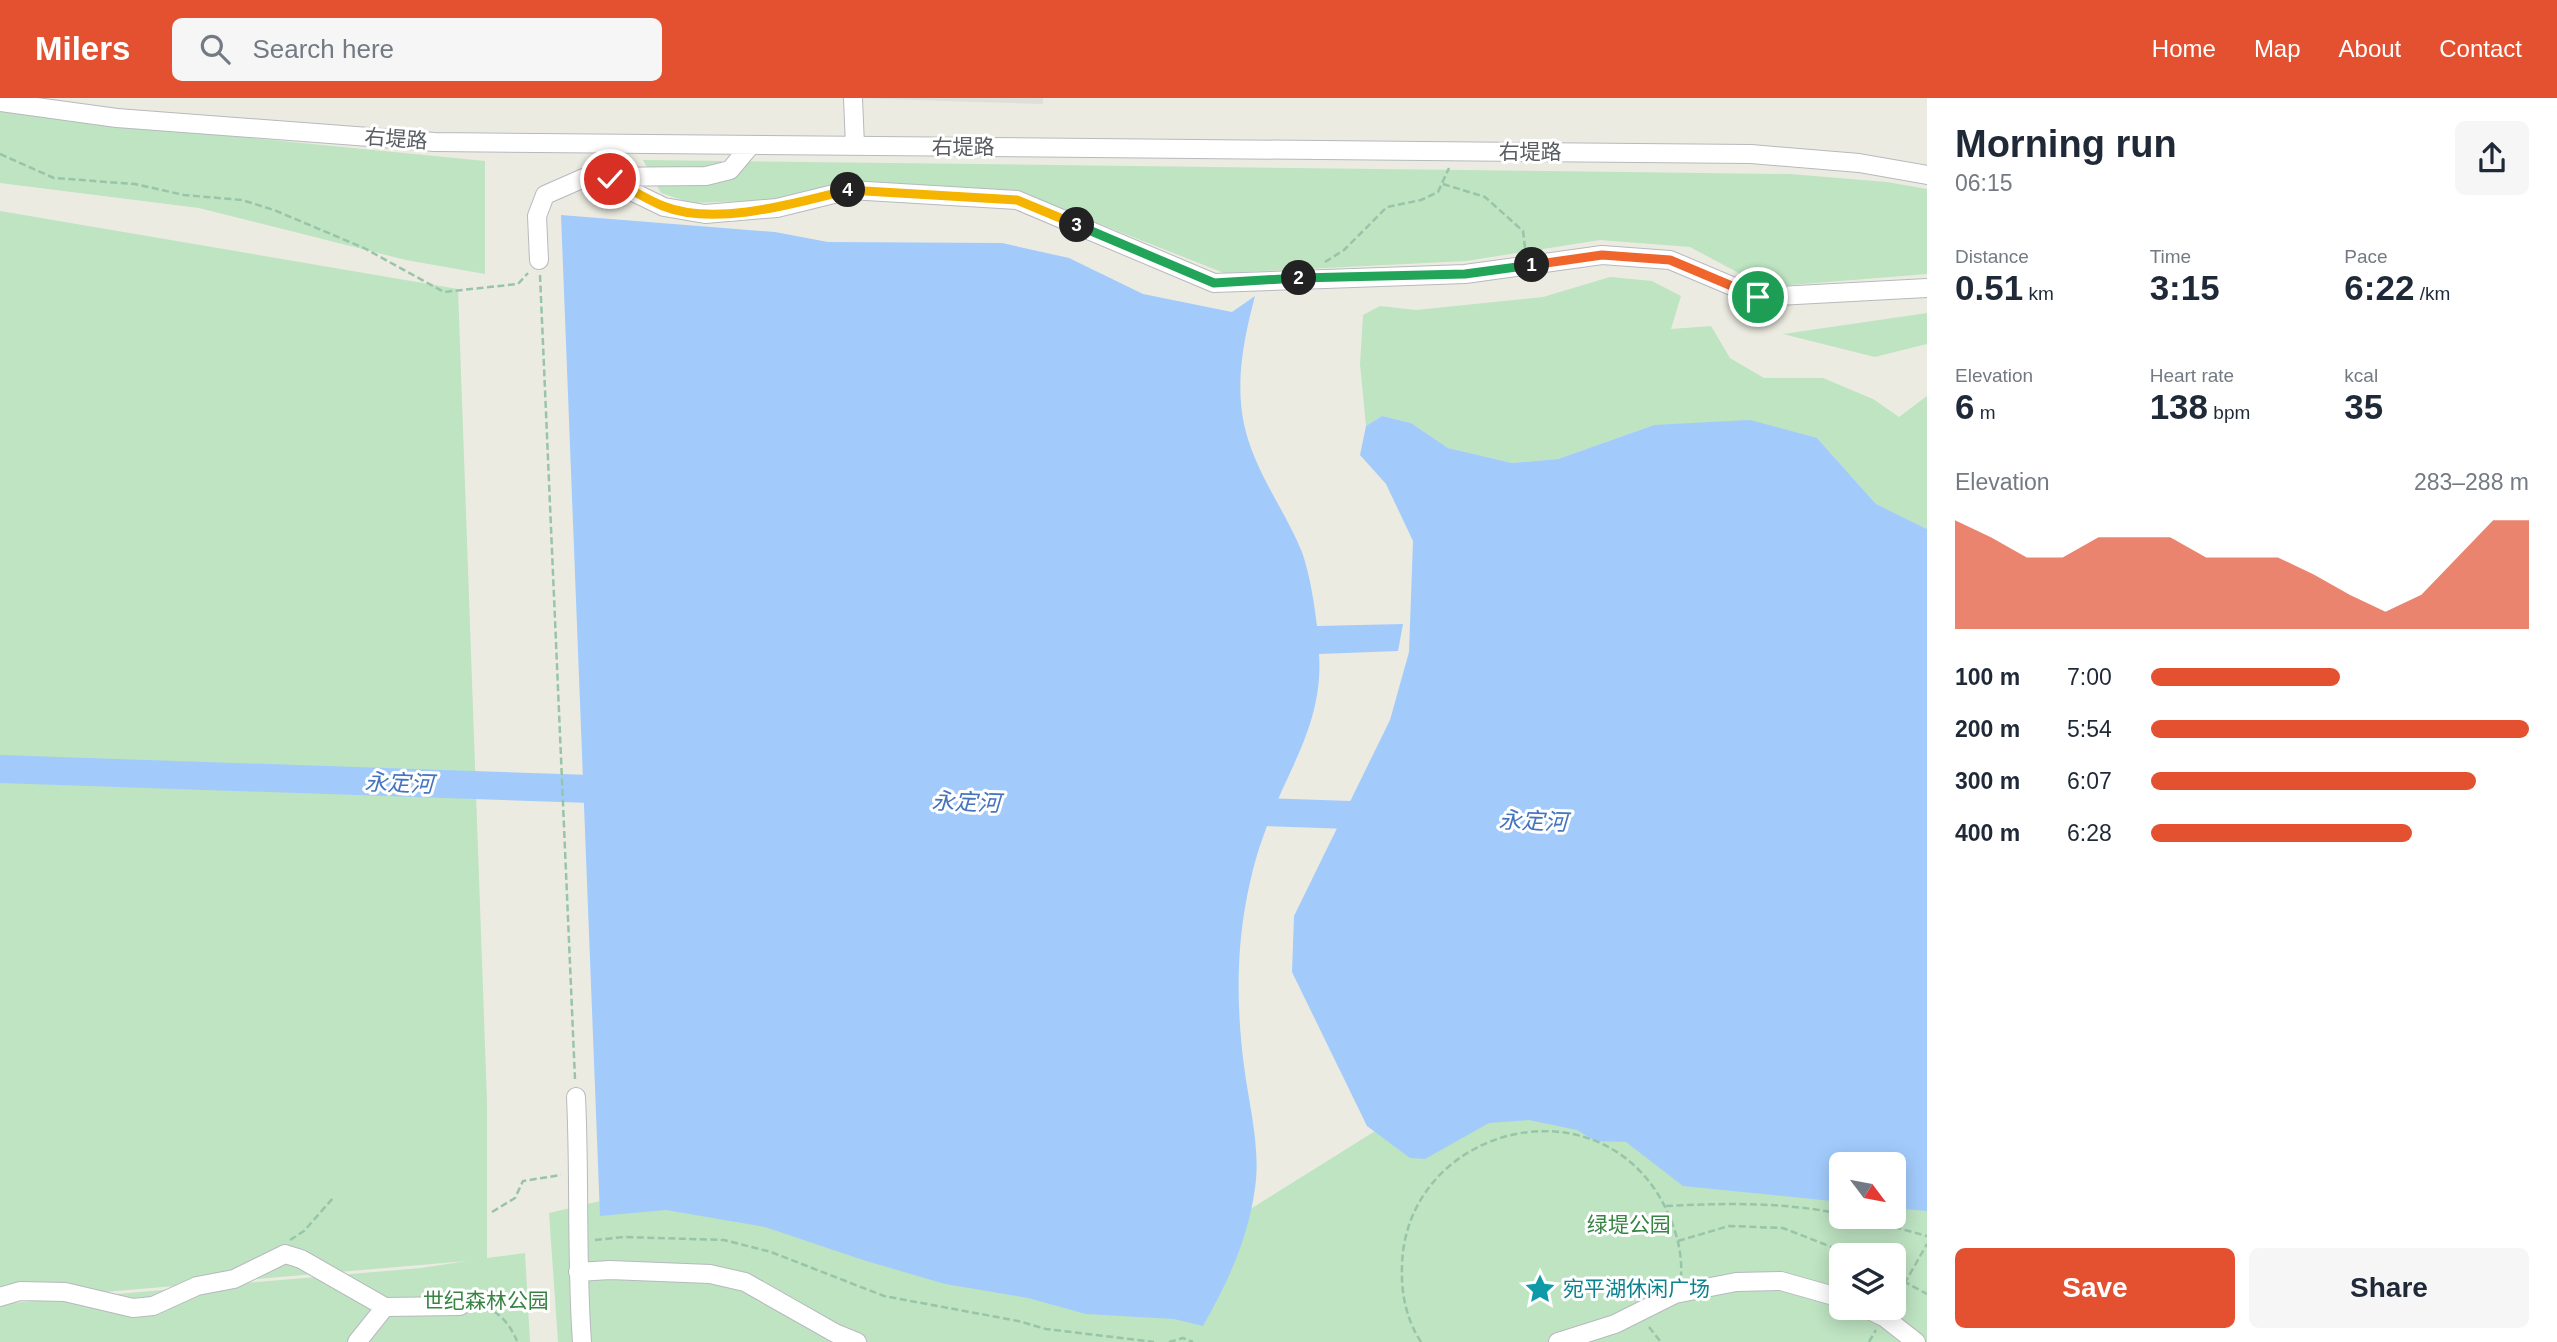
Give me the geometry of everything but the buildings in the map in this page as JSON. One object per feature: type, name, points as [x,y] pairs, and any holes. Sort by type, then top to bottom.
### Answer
[{"type":"street","points":[[853,98],[855,146]]},
{"type":"street","name":"右堤路","points":[[0,102],[117,118],[435,142],[1751,154],[1859,163],[1927,175]]},
{"type":"street","points":[[539,260],[537,216],[545,195],[586,177],[631,183],[706,176],[730,170],[751,145]]},
{"type":"street","points":[[631,183],[664,207],[705,214],[777,208],[849,190],[1017,200],[1214,283],[1465,274],[1602,255],[1670,260],[1758,297],[1927,288]]},
{"type":"street","points":[[576,1097],[580,1176],[578,1272],[582,1342]]},
{"type":"street","points":[[0,1297],[20,1291],[65,1292],[133,1308],[153,1306],[197,1286],[234,1279],[285,1254],[301,1259],[385,1307],[460,1306]]},
{"type":"street","points":[[578,1272],[610,1270],[710,1274],[745,1282],[835,1333],[857,1342]]},
{"type":"street","points":[[1558,1342],[1615,1324],[1679,1294],[1736,1282],[1781,1281],[1829,1295]]},
{"type":"street","points":[[357,1342],[385,1307]]},
{"type":"street","points":[[1888,1320],[1916,1342]]},
{"type":"path","points":[[1317,278],[1325,262],[1344,250],[1387,207],[1421,200],[1438,192],[1448,173],[1450,151]]},
{"type":"path","points":[[0,154],[54,178],[135,184],[184,195],[243,200],[275,210],[364,248],[444,292],[518,284],[539,260]]},
{"type":"path","points":[[1443,184],[1485,197],[1523,231],[1528,265]]},
{"type":"path","points":[[539,260],[576,1097]]},
{"type":"path","points":[[1421,1342],[1412,1329],[1401,1289],[1402,1247],[1416,1207],[1440,1173],[1473,1148],[1513,1133],[1554,1131],[1595,1141],[1624,1157],[1648,1179],[1666,1206],[1678,1241],[1679,1294]]},
{"type":"path","points":[[492,1212],[515,1198],[523,1181],[553,1175],[580,1176]]},
{"type":"path","points":[[282,1245],[304,1231],[333,1198]]},
{"type":"path","points":[[1666,1206],[1754,1205],[1829,1211]]},
{"type":"path","points":[[1678,1241],[1729,1226],[1783,1228],[1829,1246]]},
{"type":"path","points":[[1899,1229],[1927,1237]]},
{"type":"path","points":[[578,1242],[624,1237],[724,1240],[771,1252],[884,1296],[1018,1321],[1046,1329],[1154,1342]]},
{"type":"path","points":[[1927,1244],[1906,1282],[1927,1294]]},
{"type":"path","points":[[460,1306],[486,1306],[511,1326],[517,1341]]},
{"type":"path","points":[[1642,1311],[1652,1333],[1661,1342]]},
{"type":"path","points":[[1169,1342],[1183,1338],[1193,1342]]},
{"type":"shaded area","points":[[853,98],[1043,98],[1043,104]]},
{"type":"green space","points":[[0,108],[119,125],[485,161],[485,274],[406,260],[199,208],[0,183]]},
{"type":"green space","points":[[643,160],[1790,174],[1887,182],[1927,189],[1927,274],[1765,287],[1690,247],[1600,240],[1466,261],[1224,273],[1019,192],[691,203],[661,193]]},
{"type":"green space","name":"世纪森林公园","points":[[0,211],[458,289],[487,1102],[487,1258],[525,1253],[530,1342],[0,1342],[0,1304],[421,1268],[467,1261],[0,1301]]},
{"type":"green space","points":[[1610,277],[1652,281],[1681,296],[1671,329],[1711,326],[1730,358],[1764,378],[1823,378],[1873,399],[1899,417],[1927,396],[1927,529],[1876,504],[1817,438],[1654,425],[1558,459],[1512,463],[1448,448],[1411,423],[1382,416],[1366,426],[1360,364],[1363,315],[1380,306],[1416,310],[1543,297]]},
{"type":"green space","points":[[1927,313],[1927,344],[1875,357],[1783,334]]},
{"type":"green space","name":"绿堤公园","points":[[1654,1107],[1859,1152],[1829,1152],[1829,1229],[1906,1229],[1906,1162],[1927,1167],[1927,1342],[558,1342],[549,1213],[750,1166],[1153,1270],[1404,1113]]},
{"type":"water","points":[[561,215],[775,232],[828,242],[1002,243],[1069,258],[1143,294],[1232,312],[1255,296],[1242,360],[1240,392],[1244,424],[1262,474],[1302,552],[1317,626],[1403,624],[1398,651],[1319,654],[1319,680],[1309,728],[1259,847],[1243,922],[1239,984],[1244,1066],[1257,1158],[1255,1188],[1236,1260],[1203,1326],[1174,1319],[1086,1314],[1028,1298],[945,1284],[765,1227],[666,1210],[600,1216]]},
{"type":"water","points":[[1382,416],[1411,423],[1448,448],[1512,463],[1558,459],[1654,425],[1750,420],[1817,438],[1876,504],[1927,529],[1927,1211],[1906,1209],[1906,1152],[1829,1152],[1829,1201],[1683,1186],[1626,1142],[1595,1141],[1577,1130],[1529,1120],[1489,1123],[1425,1159],[1410,1158],[1367,1126],[1292,972],[1294,916],[1390,720],[1409,652],[1413,541],[1386,484],[1360,455],[1366,426]]},
{"type":"waterway","name":"永定河","points":[[0,769],[621,790]]},
{"type":"waterway","name":"永定河","points":[[1235,811],[1380,816]]},
{"type":"place","name":"宛平湖休闲广场","points":[[1540,1289]]},
{"type":"route","points":[[610,179],[664,207],[705,214],[777,208],[849,190],[1017,200],[1214,283],[1465,274],[1602,255],[1670,260],[1758,297]]}]
